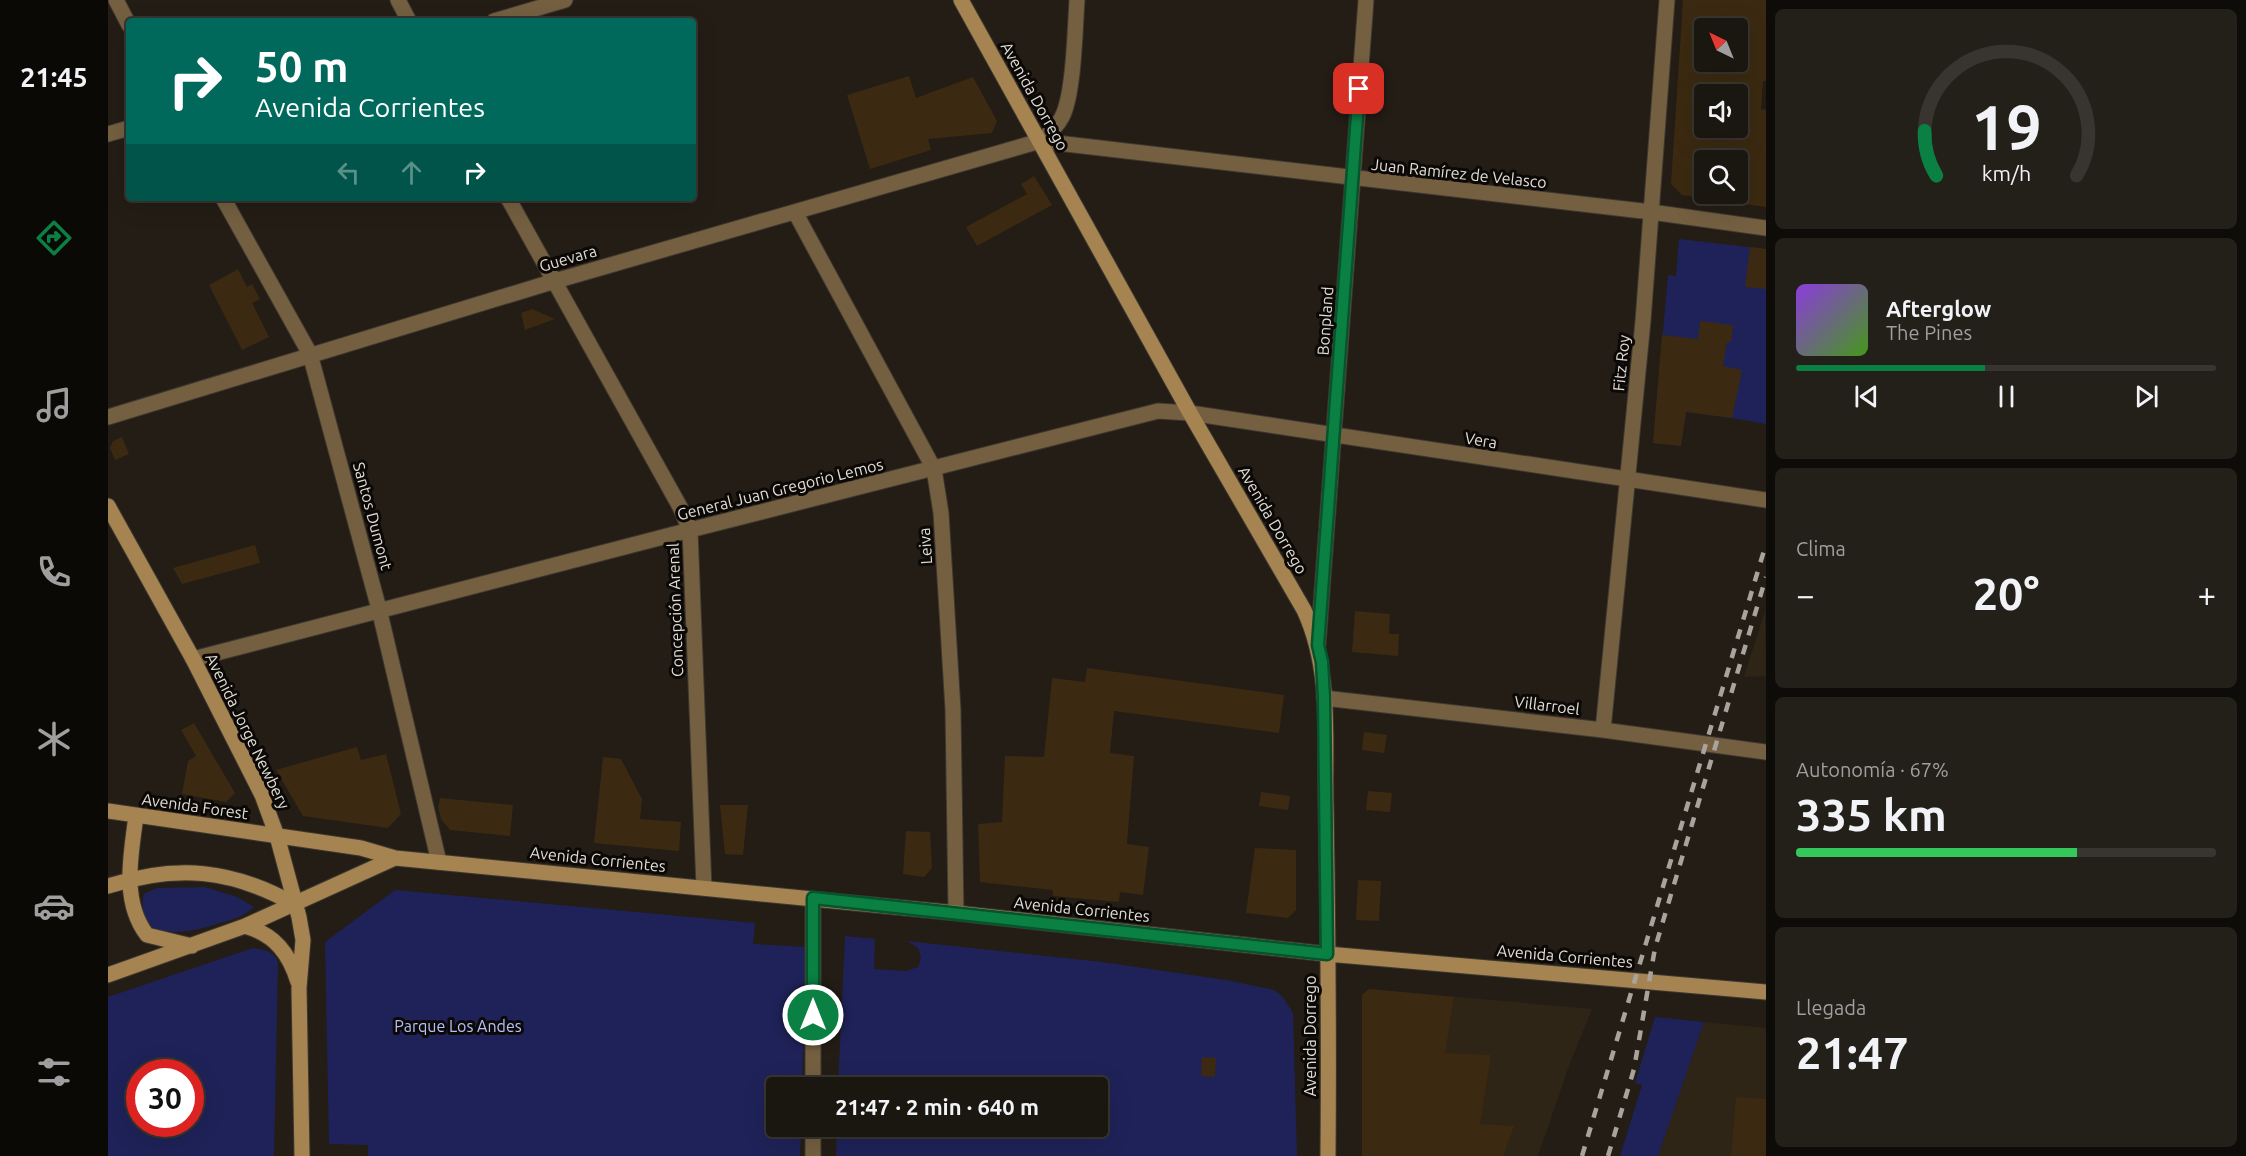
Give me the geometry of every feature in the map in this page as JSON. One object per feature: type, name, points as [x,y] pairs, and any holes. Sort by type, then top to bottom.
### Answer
[{"type":"main road","name":"Avenida Dorrego","points":[[961,0],[1190,413],[1304,610],[1318,645],[1322,662],[1324,698],[1328,1156]]},
{"type":"main road","name":"Avenida Jorge Newbery","points":[[108,506],[193,659],[262,795],[277,836],[303,940],[299,988],[302,1156]]},
{"type":"main road","name":"Avenida Forest","points":[[108,811],[277,836]]},
{"type":"main road","points":[[136,816],[130,879],[133,912],[147,935],[192,946]]},
{"type":"main road","name":"Avenida Corrientes","points":[[277,836],[361,848],[395,858],[813,898],[1327,954],[1766,992]]},
{"type":"main road","name":"Avenida Corrientes","points":[[108,975],[245,926],[395,858]]},
{"type":"main road","points":[[108,886],[130,879],[196,871],[219,874],[259,886],[294,904]]},
{"type":"main road","name":"Avenida Jorge Newbery","points":[[245,926],[273,938],[284,949],[299,988]]},
{"type":"street","points":[[116,0],[126,19]]},
{"type":"street","points":[[398,0],[407,18]]},
{"type":"street","points":[[504,18],[565,0]]},
{"type":"street","points":[[1040,141],[1055,129],[1064,115],[1069,93],[1077,0]]},
{"type":"street","name":"Bonpland","points":[[1318,645],[1366,0]]},
{"type":"street","name":"Fitz Roy","points":[[1604,730],[1643,321],[1667,0]]},
{"type":"street","points":[[108,134],[126,129]]},
{"type":"street","name":"Juan Ramírez de Velasco","points":[[1040,141],[1651,212],[1766,228]]},
{"type":"street","name":"Guevara","points":[[108,417],[555,281],[1040,141]]},
{"type":"street","name":"Santos Dumont","points":[[225,201],[310,354],[379,609],[439,862]]},
{"type":"street","name":"Concepción Arenal","points":[[510,201],[680,507],[690,530],[704,888]]},
{"type":"street","name":"Leiva","points":[[795,212],[934,469],[941,513],[953,710],[956,913]]},
{"type":"street","name":"General Juan Gregorio Lemos","points":[[193,659],[379,609],[1158,411],[1190,413]]},
{"type":"street","name":"Vera","points":[[1190,413],[1766,500]]},
{"type":"street","name":"Villarroel","points":[[1324,698],[1604,730],[1766,752]]},
{"type":"street","points":[[813,898],[813,1077]]},
{"type":"street","points":[[813,1137],[813,1156]]},
{"type":"shaded area","points":[[1765,611],[1766,676],[1744,677]]},
{"type":"shaded area","points":[[1369,989],[1592,1009],[1569,1066],[1538,1156],[1362,1156],[1362,995]]},
{"type":"shaded area","points":[[1704,1022],[1766,1028],[1766,1156],[1658,1156]]},
{"type":"green space","points":[[1679,239],[1766,249],[1766,424],[1686,412],[1681,446],[1653,443],[1668,275],[1676,276]]},
{"type":"green space","points":[[205,887],[237,897],[254,907],[233,919],[186,931],[163,931],[153,927],[146,920],[143,909],[144,894],[157,888]]},
{"type":"green space","name":"Parque Los Andes","points":[[395,890],[755,923],[753,944],[807,947],[802,1077],[766,1077],[766,1137],[801,1137],[800,1156],[368,1156],[368,1145],[329,1144],[325,942]]},
{"type":"green space","points":[[845,936],[875,939],[874,969],[906,971],[918,967],[921,957],[918,948],[907,941],[1102,962],[1226,980],[1274,990],[1282,996],[1293,1013],[1297,1156],[836,1156],[837,1137],[1108,1137],[1108,1077],[838,1077]]},
{"type":"green space","points":[[253,948],[268,951],[274,955],[278,962],[274,1156],[108,1156],[108,997]]},
{"type":"green space","points":[[1655,1017],[1704,1022],[1658,1156],[1620,1156],[1642,1085],[1635,1083]]},
{"type":"building","points":[[1683,0],[1766,0],[1766,81],[1763,81],[1761,109],[1766,110],[1766,207],[1744,204],[1748,204],[1748,150],[1694,150],[1694,197],[1682,195],[1671,184]]},
{"type":"building","points":[[909,76],[916,98],[973,77],[997,121],[992,133],[928,139],[931,150],[870,169],[847,95]]},
{"type":"building","points":[[1034,176],[1052,205],[977,246],[966,227],[1027,194],[1021,184]]},
{"type":"building","points":[[1750,247],[1766,249],[1766,289],[1745,287]]},
{"type":"building","points":[[238,269],[247,287],[252,284],[260,299],[252,303],[269,337],[242,350],[209,285]]},
{"type":"building","points":[[532,309],[555,319],[525,330],[521,313]]},
{"type":"building","points":[[1700,321],[1733,325],[1731,342],[1727,342],[1723,366],[1742,370],[1732,418],[1686,412],[1681,446],[1653,443],[1662,335],[1698,339]]},
{"type":"building","points":[[122,437],[129,454],[115,460],[110,448],[113,441]]},
{"type":"building","points":[[255,545],[260,563],[182,584],[173,568]]},
{"type":"building","points":[[1355,611],[1390,614],[1389,634],[1399,634],[1398,656],[1352,652]]},
{"type":"building","points":[[1087,668],[1284,695],[1279,733],[1114,711],[1110,753],[1134,756],[1127,844],[1149,847],[1143,895],[1120,892],[1119,902],[1053,896],[1053,890],[980,882],[978,824],[1002,822],[1005,756],[1044,757],[1052,678],[1085,682]]},
{"type":"building","points":[[194,723],[235,793],[226,802],[182,794],[188,761],[196,756],[181,730]]},
{"type":"building","points":[[1364,732],[1387,735],[1384,753],[1362,750]]},
{"type":"building","points":[[357,747],[361,760],[386,754],[401,814],[388,828],[303,816],[276,770]]},
{"type":"building","points":[[603,757],[621,759],[642,799],[640,819],[681,822],[679,851],[594,843]]},
{"type":"building","points":[[1368,791],[1392,793],[1390,812],[1366,810]]},
{"type":"building","points":[[1261,792],[1290,796],[1288,810],[1259,806]]},
{"type":"building","points":[[440,798],[513,805],[510,836],[450,830],[441,819],[438,807]]},
{"type":"building","points":[[720,805],[748,805],[743,855],[725,854]]},
{"type":"building","points":[[906,831],[930,832],[932,868],[924,877],[903,874]]},
{"type":"building","points":[[1255,848],[1296,850],[1296,910],[1288,918],[1246,913]]},
{"type":"building","points":[[1358,880],[1381,881],[1379,921],[1356,920]]},
{"type":"building","points":[[1369,989],[1454,997],[1445,1053],[1491,1055],[1480,1124],[1514,1126],[1503,1156],[1362,1156],[1362,995]]},
{"type":"building","points":[[1202,1057],[1216,1058],[1215,1077],[1201,1076]]},
{"type":"building","points":[[1736,1097],[1766,1099],[1766,1156],[1731,1156]]},
{"type":"railway","points":[[1582,1156],[1766,544]]},
{"type":"railway","points":[[1608,1156],[1634,1069],[1655,948],[1766,577]]},
{"type":"route","points":[[813,1015],[813,898],[1327,954],[1324,698],[1322,662],[1318,645],[1359,89]]}]
